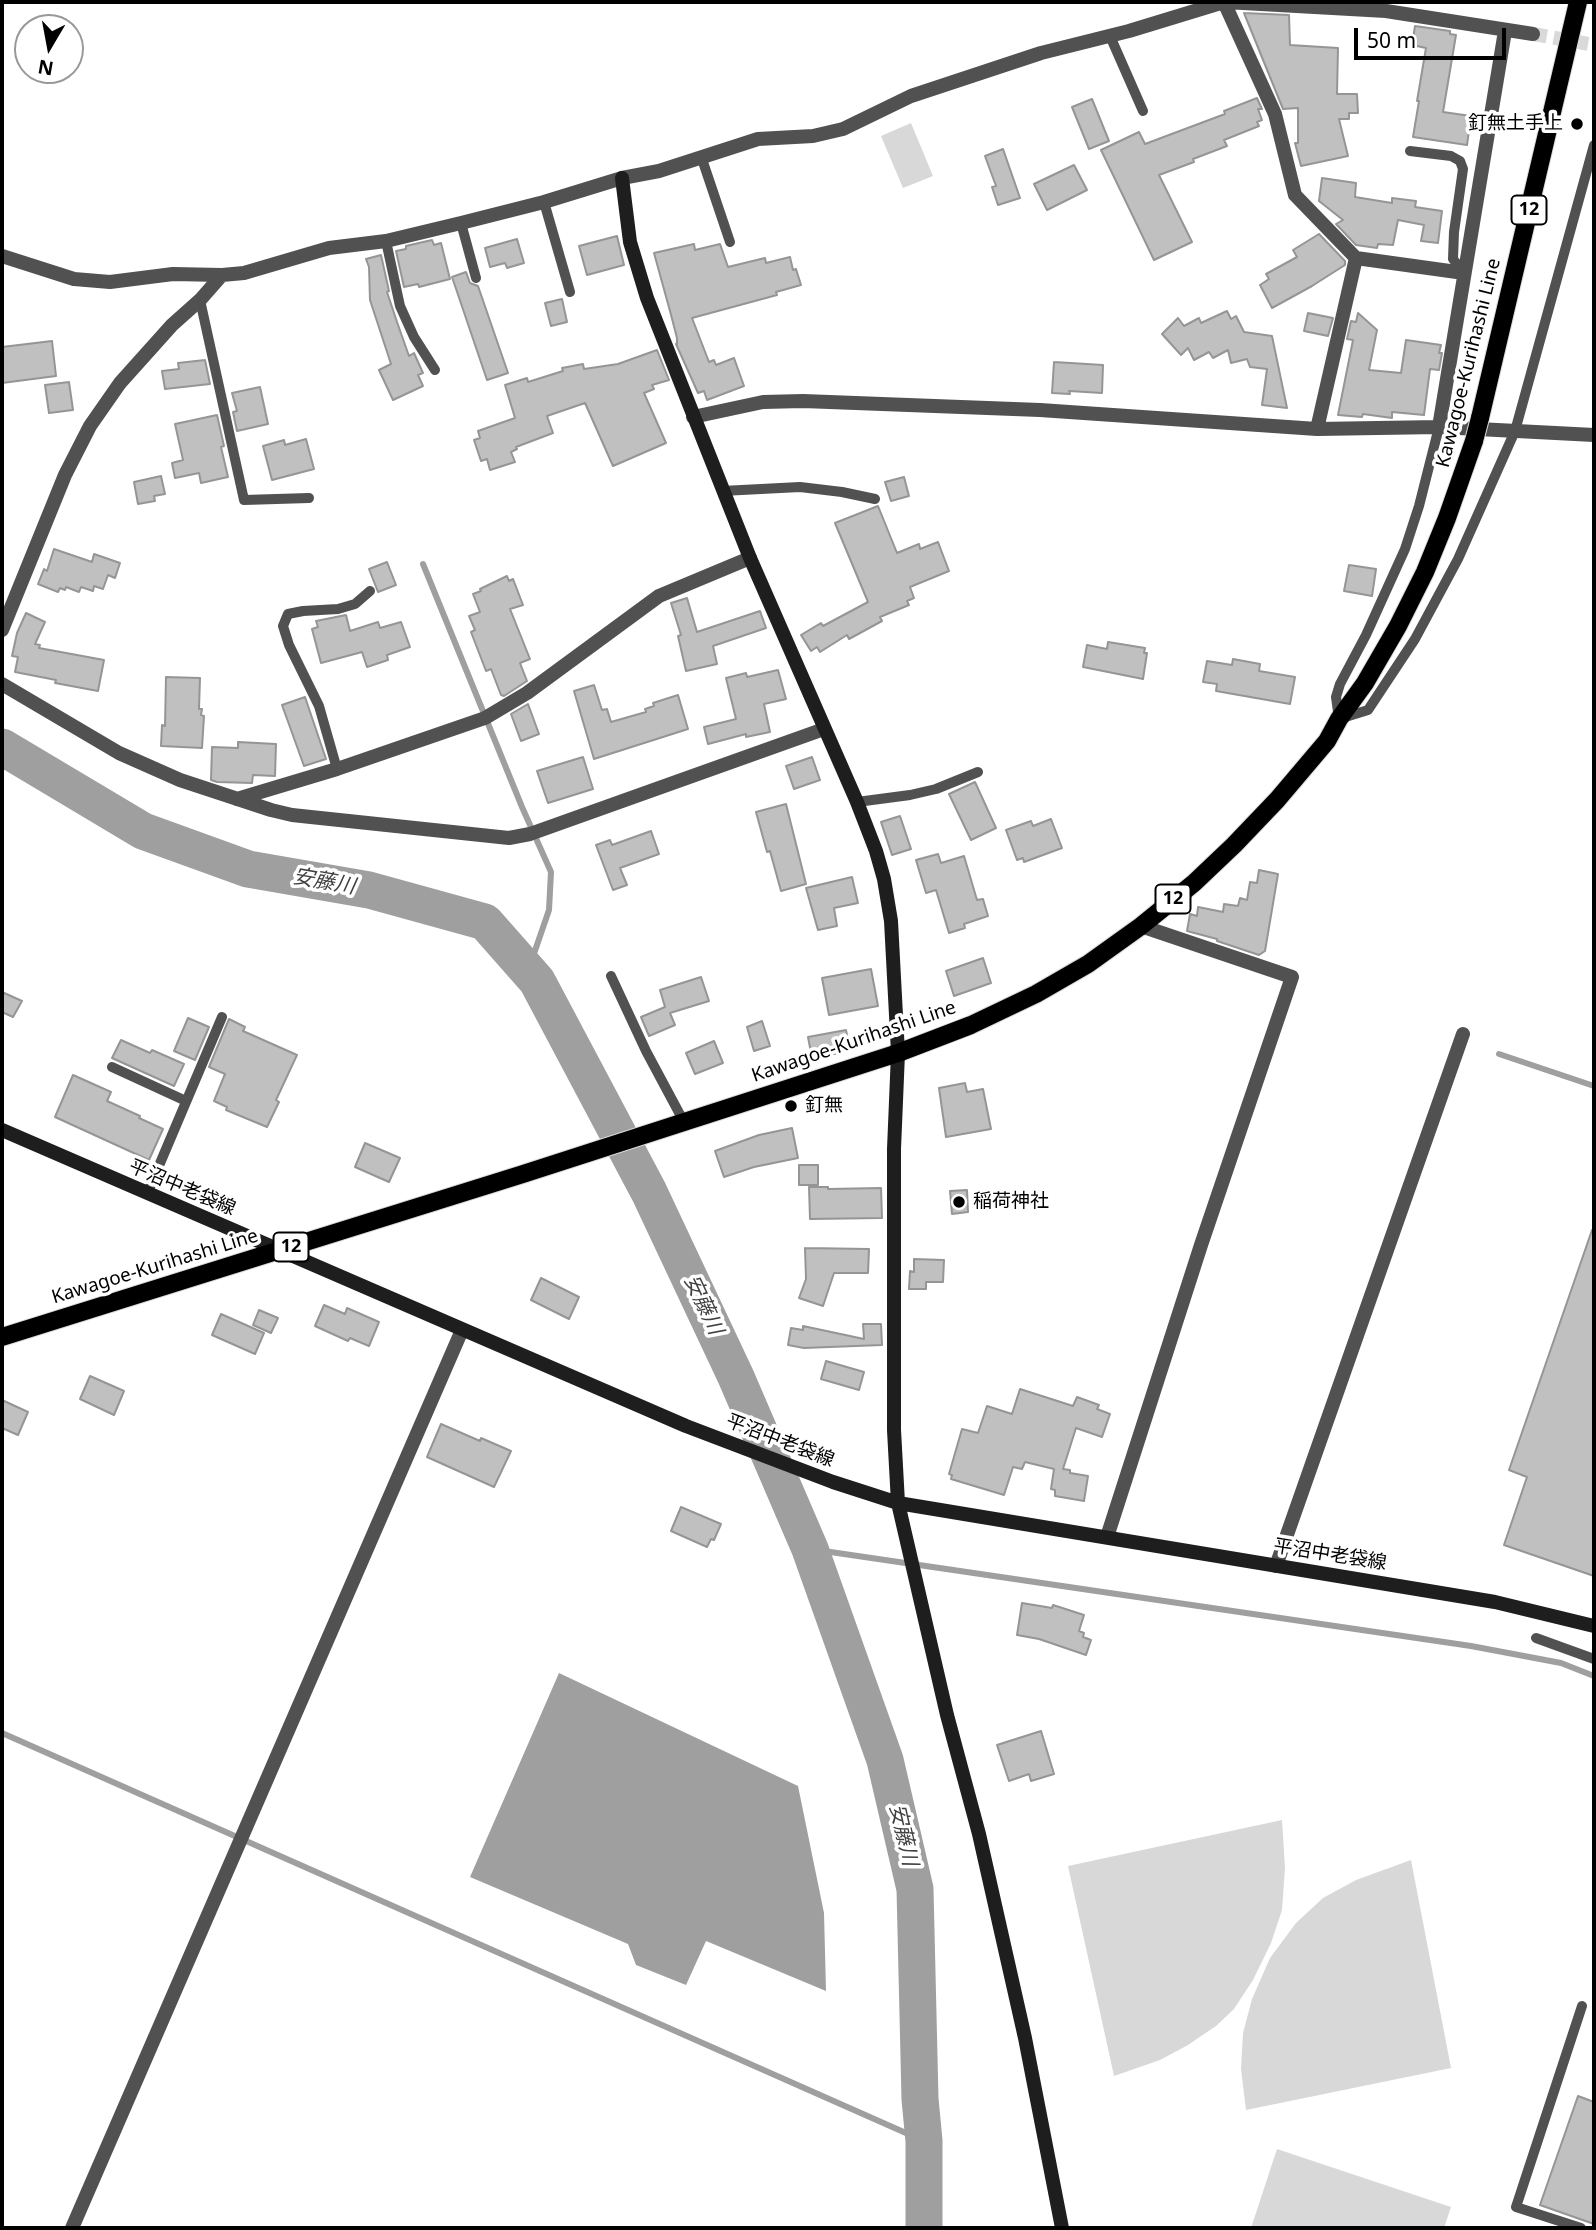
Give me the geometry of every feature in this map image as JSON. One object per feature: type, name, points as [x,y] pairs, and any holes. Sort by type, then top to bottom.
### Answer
[{"type":"main road","name":"Kawagoe-Kurihashi Line","points":[[2,1337],[580,1156],[898,1053],[971,1025],[1037,994],[1088,964],[1194,883],[1243,836],[1327,741],[1365,683],[1425,572],[1474,441],[1578,2]]},
{"type":"street","points":[[1224,2],[1275,114],[1295,195],[1356,258],[1464,273]]},
{"type":"street","points":[[2,256],[46,271],[110,282],[173,274],[244,274],[329,248],[386,240],[544,202],[622,178],[702,159],[758,139],[813,136],[843,129],[911,96],[1041,53],[1110,36],[1224,2],[1386,11],[1533,34]]},
{"type":"street","points":[[1439,427],[1505,31]]},
{"type":"street","points":[[622,178],[630,242],[647,298],[722,491],[857,802],[876,850],[884,880],[891,921],[898,1053],[894,1149],[894,1430],[898,1503],[1013,1983],[1062,2228]]},
{"type":"street","points":[[1317,429],[1356,258]]},
{"type":"street","points":[[2,630],[65,475],[90,426],[120,383],[222,275]]},
{"type":"street","points":[[693,417],[764,401],[803,401],[1040,410],[1317,429],[1439,427],[1594,435]]},
{"type":"street","points":[[237,799],[338,769],[485,718],[527,693],[659,596],[750,558]]},
{"type":"street","points":[[2,684],[119,753],[180,780],[237,799],[292,815],[509,838],[530,834],[824,729]]},
{"type":"street","points":[[1107,1537],[1205,1233],[1292,977],[1141,926]]},
{"type":"street","points":[[1276,1566],[1463,1034]]},
{"type":"street","name":"平沼中老袋線","points":[[2,1130],[699,1431],[833,1482],[898,1503],[1495,1602],[1594,1626]]},
{"type":"street","points":[[72,2228],[462,1330]]},
{"type":"lane","points":[[1110,36],[1143,111]]},
{"type":"lane","points":[[1439,427],[1405,549],[1366,635],[1340,684],[1336,697],[1339,719],[1368,710],[1415,639],[1458,559],[1515,431],[1594,145]]},
{"type":"lane","points":[[1410,151],[1451,156],[1460,161],[1463,169],[1453,259],[1464,273]]},
{"type":"lane","points":[[702,159],[730,242]]},
{"type":"lane","points":[[544,202],[570,292]]},
{"type":"lane","points":[[461,223],[476,278]]},
{"type":"lane","points":[[386,240],[400,306],[414,337],[435,370]]},
{"type":"lane","points":[[200,300],[244,500],[309,498]]},
{"type":"lane","points":[[722,491],[800,487],[875,499]]},
{"type":"lane","points":[[338,769],[319,706],[289,645],[283,626],[288,614],[338,609],[355,604],[370,591]]},
{"type":"lane","points":[[857,802],[936,789],[978,772]]},
{"type":"lane","points":[[611,976],[677,1124]]},
{"type":"lane","points":[[147,1194],[222,1017]]},
{"type":"lane","points":[[112,1067],[186,1101]]},
{"type":"lane","points":[[1536,1638],[1594,1658]]},
{"type":"lane","points":[[1581,2228],[1516,2207],[1582,2006]]},
{"type":"shaded area","points":[[911,123],[933,176],[903,188],[881,136]]},
{"type":"shaded area","points":[[559,1673],[798,1786],[824,1913],[826,1991],[706,1941],[686,1985],[636,1965],[628,1944],[470,1877]]},
{"type":"shaded area","points":[[1282,1820],[1285,1868],[1282,1910],[1271,1943],[1253,1980],[1234,2009],[1216,2026],[1188,2045],[1160,2060],[1114,2076],[1068,1866]]},
{"type":"shaded area","points":[[1411,1860],[1451,2068],[1246,2110],[1241,2069],[1243,2033],[1252,1999],[1270,1958],[1296,1923],[1323,1898],[1356,1880]]},
{"type":"shaded area","points":[[1277,2149],[1451,2207],[1444,2228],[1251,2228]]},
{"type":"building","points":[[1244,13],[1289,15],[1290,45],[1338,48],[1337,94],[1357,94],[1358,113],[1349,113],[1349,119],[1339,119],[1348,156],[1301,166],[1295,143],[1298,143],[1298,108],[1283,109]]},
{"type":"building","points":[[1415,26],[1450,31],[1450,34],[1456,35],[1443,112],[1471,116],[1467,145],[1413,137],[1426,48],[1412,45]]},
{"type":"building","points":[[1257,98],[1262,109],[1258,109],[1262,120],[1257,122],[1259,126],[1224,140],[1227,146],[1159,175],[1192,242],[1154,260],[1101,150],[1139,132],[1145,144],[1225,114],[1224,111]]},
{"type":"building","points":[[1092,99],[1109,141],[1089,149],[1072,107]]},
{"type":"building","points":[[1003,149],[1020,198],[998,205],[992,187],[996,186],[985,156]]},
{"type":"building","points":[[1074,165],[1087,190],[1047,210],[1034,184]]},
{"type":"building","points":[[1322,178],[1356,183],[1355,197],[1392,203],[1392,198],[1416,201],[1415,207],[1442,211],[1438,243],[1421,241],[1424,225],[1398,220],[1393,245],[1378,244],[1377,248],[1356,245],[1336,224],[1343,220],[1319,201]]},
{"type":"building","points":[[1319,234],[1345,261],[1345,265],[1272,308],[1260,285],[1269,279],[1266,274],[1297,257],[1293,250]]},
{"type":"building","points":[[617,236],[624,265],[587,275],[579,246]]},
{"type":"building","points":[[517,239],[524,263],[507,268],[505,263],[490,267],[485,248]]},
{"type":"building","points":[[432,240],[434,245],[441,243],[450,279],[419,287],[418,284],[404,287],[396,251]]},
{"type":"building","points":[[694,244],[695,250],[720,244],[728,267],[765,258],[766,263],[790,257],[801,285],[776,292],[777,295],[692,318],[709,362],[714,360],[716,365],[734,358],[744,386],[707,400],[704,391],[698,393],[676,344],[677,338],[654,253]]},
{"type":"building","points":[[381,255],[389,291],[387,292],[409,356],[414,353],[423,373],[418,375],[423,386],[393,400],[379,370],[391,364],[370,300],[369,267],[366,259]]},
{"type":"building","points":[[466,272],[470,283],[478,286],[508,373],[487,380],[452,277]]},
{"type":"building","points":[[562,299],[567,322],[551,326],[545,303]]},
{"type":"building","points":[[1227,311],[1231,319],[1236,316],[1244,332],[1272,336],[1287,408],[1262,405],[1267,369],[1250,367],[1247,359],[1231,363],[1228,350],[1213,358],[1209,352],[1194,360],[1188,348],[1181,355],[1162,334],[1178,318],[1184,326],[1199,318],[1201,323]]},
{"type":"building","points":[[1308,313],[1333,318],[1328,336],[1304,331]]},
{"type":"building","points":[[1358,313],[1377,330],[1369,370],[1401,373],[1406,340],[1441,345],[1439,370],[1430,369],[1424,415],[1392,412],[1392,418],[1363,414],[1362,417],[1338,415],[1353,340],[1347,339],[1351,321],[1356,322]]},
{"type":"building","points":[[52,341],[56,376],[2,383],[2,347]]},
{"type":"building","points":[[657,350],[669,380],[652,385],[654,389],[644,393],[666,443],[613,466],[585,403],[547,416],[553,433],[516,447],[517,449],[511,452],[515,462],[490,470],[487,459],[481,461],[474,440],[480,438],[478,431],[515,418],[505,385],[527,378],[528,382],[563,371],[562,368],[583,364],[584,369],[618,364]]},
{"type":"building","points":[[205,360],[210,384],[165,389],[162,371],[179,369],[178,363]]},
{"type":"building","points":[[1054,362],[1103,365],[1102,393],[1052,393]]},
{"type":"building","points":[[69,382],[73,410],[49,413],[45,385]]},
{"type":"building","points":[[260,387],[268,424],[237,431],[233,412],[237,411],[232,393]]},
{"type":"building","points":[[217,415],[228,477],[201,483],[199,473],[175,478],[172,463],[183,460],[175,424]]},
{"type":"building","points":[[306,439],[314,469],[272,480],[263,446],[284,440],[285,445]]},
{"type":"building","points":[[161,476],[165,494],[154,496],[155,501],[138,504],[134,482]]},
{"type":"building","points":[[904,477],[909,496],[891,501],[885,482]]},
{"type":"building","points":[[878,506],[897,553],[919,544],[920,549],[938,542],[949,571],[910,587],[914,598],[907,601],[909,605],[880,617],[882,621],[849,639],[847,635],[820,652],[817,647],[811,651],[801,635],[868,602],[835,523]]},
{"type":"building","points":[[54,549],[92,562],[94,554],[120,563],[115,578],[108,575],[103,589],[94,586],[93,591],[81,587],[79,592],[66,587],[65,590],[60,588],[58,592],[38,584],[44,569],[47,571]]},
{"type":"building","points":[[387,562],[396,585],[378,592],[369,569]]},
{"type":"building","points":[[1349,565],[1376,569],[1372,596],[1344,591]]},
{"type":"building","points":[[507,576],[509,581],[513,579],[523,605],[510,609],[530,659],[520,663],[527,681],[504,696],[501,695],[491,669],[486,671],[471,632],[475,630],[469,616],[480,612],[473,594]]},
{"type":"building","points":[[687,598],[697,632],[760,611],[766,628],[713,646],[717,664],[686,671],[678,636],[681,635],[671,603]]},
{"type":"building","points":[[26,613],[45,622],[35,644],[40,645],[39,648],[104,660],[98,691],[15,672],[18,657],[12,656],[17,633]]},
{"type":"building","points":[[346,615],[350,631],[378,622],[380,628],[401,622],[410,647],[387,655],[388,660],[367,667],[362,652],[321,663],[312,629],[318,627],[316,621]]},
{"type":"building","points":[[1108,642],[1145,648],[1144,653],[1147,653],[1143,679],[1083,667],[1087,645],[1107,649]]},
{"type":"building","points":[[1233,659],[1260,664],[1259,671],[1295,677],[1290,704],[1216,691],[1217,684],[1203,682],[1207,661],[1232,665]]},
{"type":"building","points":[[778,670],[786,699],[764,704],[770,732],[746,737],[746,734],[708,744],[704,727],[736,719],[726,678],[746,673],[747,677]]},
{"type":"building","points":[[166,677],[200,678],[199,709],[202,709],[201,715],[204,716],[202,748],[161,746],[162,725],[165,726]]},
{"type":"building","points":[[594,685],[602,710],[607,709],[611,722],[646,712],[645,709],[654,706],[653,703],[678,695],[688,729],[594,759],[574,691]]},
{"type":"building","points":[[305,697],[326,759],[304,766],[282,705]]},
{"type":"building","points":[[528,704],[539,734],[521,741],[511,714]]},
{"type":"building","points":[[238,742],[276,744],[275,776],[253,775],[252,783],[211,780],[212,747],[238,748]]},
{"type":"building","points":[[583,757],[593,789],[548,803],[537,771]]},
{"type":"building","points":[[812,757],[820,780],[794,789],[786,766]]},
{"type":"building","points":[[975,782],[996,828],[971,840],[949,794]]},
{"type":"building","points":[[786,804],[806,884],[781,891],[756,812]]},
{"type":"building","points":[[900,816],[911,849],[892,855],[881,822]]},
{"type":"building","points":[[1051,819],[1062,848],[1024,862],[1023,858],[1017,860],[1006,830],[1031,821],[1033,826]]},
{"type":"building","points":[[651,831],[659,854],[620,868],[627,885],[613,890],[596,845],[610,840],[612,845]]},
{"type":"building","points":[[938,854],[941,863],[964,856],[977,900],[983,899],[988,916],[964,924],[965,928],[949,933],[936,890],[926,893],[916,860]]},
{"type":"building","points":[[1259,870],[1278,874],[1265,951],[1259,955],[1187,931],[1190,914],[1197,916],[1198,907],[1223,912],[1224,904],[1238,906],[1240,898],[1247,900],[1250,882],[1257,883]]},
{"type":"building","points":[[852,877],[858,903],[834,908],[837,926],[818,930],[806,888]]},
{"type":"building","points":[[983,958],[991,983],[954,996],[946,971]]},
{"type":"building","points":[[871,969],[878,1006],[829,1015],[822,978]]},
{"type":"building","points":[[701,977],[709,1001],[670,1013],[675,1025],[649,1036],[641,1017],[665,1007],[660,990]]},
{"type":"building","points":[[2,992],[22,1001],[13,1017],[2,1012]]},
{"type":"building","points":[[188,1018],[209,1027],[195,1060],[174,1051]]},
{"type":"building","points":[[229,1019],[245,1027],[243,1031],[297,1055],[267,1127],[226,1110],[227,1107],[214,1101],[225,1074],[209,1067]]},
{"type":"building","points":[[762,1021],[770,1046],[754,1051],[747,1027]]},
{"type":"building","points":[[846,1030],[850,1051],[812,1058],[808,1037]]},
{"type":"building","points":[[121,1040],[184,1064],[174,1086],[112,1058]]},
{"type":"building","points":[[714,1041],[723,1063],[695,1074],[686,1053]]},
{"type":"building","points":[[73,1075],[111,1092],[107,1101],[163,1129],[149,1160],[55,1117]]},
{"type":"building","points":[[965,1083],[967,1092],[983,1089],[991,1129],[946,1137],[939,1088]]},
{"type":"building","points":[[792,1128],[798,1158],[754,1167],[724,1177],[715,1151],[759,1135]]},
{"type":"building","points":[[365,1143],[400,1158],[389,1182],[355,1167]]},
{"type":"building","points":[[799,1165],[818,1165],[818,1185],[799,1185]]},
{"type":"building","points":[[809,1187],[881,1188],[882,1218],[810,1219]]},
{"type":"building","name":"稲荷神社","points":[[967,1190],[968,1212],[952,1214],[950,1191]]},
{"type":"building","points":[[1592,1230],[1594,1576],[1504,1545],[1527,1477],[1509,1470]]},
{"type":"building","points":[[805,1248],[869,1249],[868,1273],[834,1273],[823,1306],[799,1298],[806,1279]]},
{"type":"building","points":[[914,1259],[944,1260],[943,1282],[926,1282],[926,1289],[909,1289],[910,1271],[914,1272]]},
{"type":"building","points":[[541,1278],[579,1297],[569,1319],[531,1300]]},
{"type":"building","points":[[324,1305],[345,1314],[347,1308],[379,1322],[369,1346],[350,1338],[348,1341],[315,1326]]},
{"type":"building","points":[[259,1310],[278,1318],[271,1333],[253,1325]]},
{"type":"building","points":[[221,1314],[264,1333],[255,1354],[212,1335]]},
{"type":"building","points":[[863,1324],[881,1324],[882,1345],[804,1348],[788,1345],[791,1328],[803,1330],[803,1326],[864,1339]]},
{"type":"building","points":[[826,1361],[864,1372],[859,1390],[821,1379]]},
{"type":"building","points":[[90,1376],[124,1391],[114,1415],[80,1399]]},
{"type":"building","points":[[1020,1389],[1073,1406],[1077,1397],[1099,1405],[1097,1409],[1110,1414],[1102,1437],[1076,1428],[1063,1469],[1088,1476],[1084,1501],[1055,1496],[1055,1490],[1051,1489],[1054,1469],[1025,1462],[1022,1469],[1013,1467],[1004,1495],[951,1479],[952,1475],[949,1474],[962,1429],[978,1433],[987,1406],[1012,1414]]},
{"type":"building","points":[[2,1400],[28,1412],[18,1435],[2,1428]]},
{"type":"building","points":[[441,1424],[511,1451],[494,1487],[427,1457]]},
{"type":"building","points":[[681,1507],[721,1524],[714,1540],[711,1539],[707,1547],[671,1531]]},
{"type":"building","points":[[1022,1603],[1052,1608],[1053,1605],[1084,1615],[1079,1631],[1084,1633],[1083,1637],[1091,1640],[1086,1655],[1039,1639],[1017,1635]]},
{"type":"building","points":[[1041,1731],[1054,1774],[1031,1781],[1029,1774],[1009,1781],[997,1745]]},
{"type":"building","points":[[1578,2096],[1594,2102],[1594,2224],[1540,2205]]},
{"type":"waterway","points":[[423,564],[551,872],[549,910],[528,971]]},
{"type":"waterway","name":"安藤川","points":[[2,747],[143,831],[248,869],[369,890],[485,922],[537,981],[649,1192],[736,1377],[810,1549],[885,1760],[915,1889],[920,2099],[924,2141],[924,2228]]},
{"type":"waterway","points":[[1499,1054],[1594,1086]]},
{"type":"waterway","points":[[810,1549],[1471,1646],[1561,1663],[1594,1676]]},
{"type":"waterway","points":[[2,1733],[924,2141]]},
{"type":"tunnel","points":[[1533,34],[1594,45]]},
{"type":"place","name":"釘無土手上","points":[[1577,124]]},
{"type":"place","name":"釘無","points":[[791,1106]]},
{"type":"place","name":"稲荷神社","points":[[959,1202]]}]
